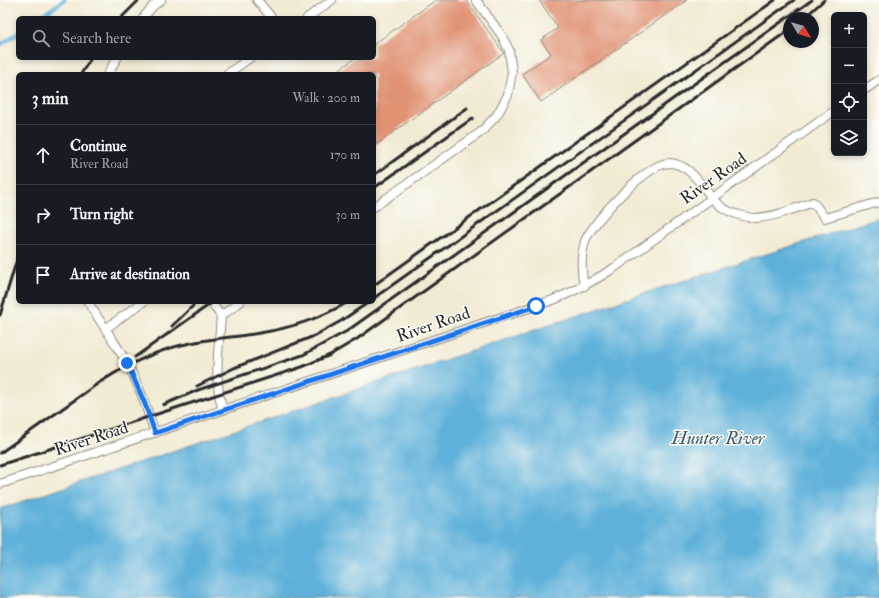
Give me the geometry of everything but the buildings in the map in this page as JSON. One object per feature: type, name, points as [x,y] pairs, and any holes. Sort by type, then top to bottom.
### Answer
[{"type":"lane","points":[[145,16],[153,6],[161,0]]},
{"type":"lane","points":[[258,0],[270,16]]},
{"type":"lane","points":[[310,16],[332,0]]},
{"type":"lane","points":[[376,206],[480,132],[497,116],[508,95],[512,72],[509,50],[502,36],[476,0]]},
{"type":"lane","points":[[109,72],[116,60]]},
{"type":"lane","points":[[230,72],[247,60]]},
{"type":"lane","points":[[867,88],[879,80]]},
{"type":"lane","name":"River Road","points":[[0,484],[553,300],[584,286],[614,268],[831,113]]},
{"type":"lane","points":[[584,286],[581,271],[582,256],[585,241],[592,227],[637,181],[657,166],[669,163],[681,166],[691,173],[720,205],[735,214],[753,218],[771,217],[813,202],[825,218],[879,202]]},
{"type":"lane","points":[[89,304],[132,372],[155,433]]},
{"type":"lane","points":[[105,329],[140,304]]},
{"type":"lane","points":[[212,304],[221,316],[218,369],[220,401],[223,410]]},
{"type":"lane","points":[[221,316],[237,304]]},
{"type":"water","name":"Hunter River","points":[[879,218],[879,598],[0,598],[0,509],[642,294]]},
{"type":"waterway","points":[[42,16],[64,0]]},
{"type":"waterway","points":[[0,45],[16,34]]},
{"type":"railway","points":[[123,16],[139,0]]},
{"type":"railway","points":[[376,284],[775,0]]},
{"type":"railway","points":[[376,297],[794,0]]},
{"type":"railway","points":[[163,405],[198,390],[303,355],[347,331],[812,0]]},
{"type":"railway","points":[[811,12],[824,0]]},
{"type":"railway","points":[[0,465],[302,367],[330,355],[357,339],[783,34]]},
{"type":"railway","points":[[82,72],[90,60]]},
{"type":"railway","points":[[376,174],[467,108]]},
{"type":"railway","points":[[376,187],[473,118]]},
{"type":"railway","points":[[0,315],[16,263]]},
{"type":"railway","points":[[172,326],[195,304]]},
{"type":"railway","points":[[135,357],[210,304]]},
{"type":"railway","points":[[102,381],[123,368],[168,349],[200,341],[272,331],[306,322],[345,304]]},
{"type":"railway","points":[[197,386],[234,368],[314,336],[341,321],[366,304]]},
{"type":"railway","points":[[0,453],[107,377]]},
{"type":"route","points":[[127,363],[145,404],[155,433],[536,306]]}]
